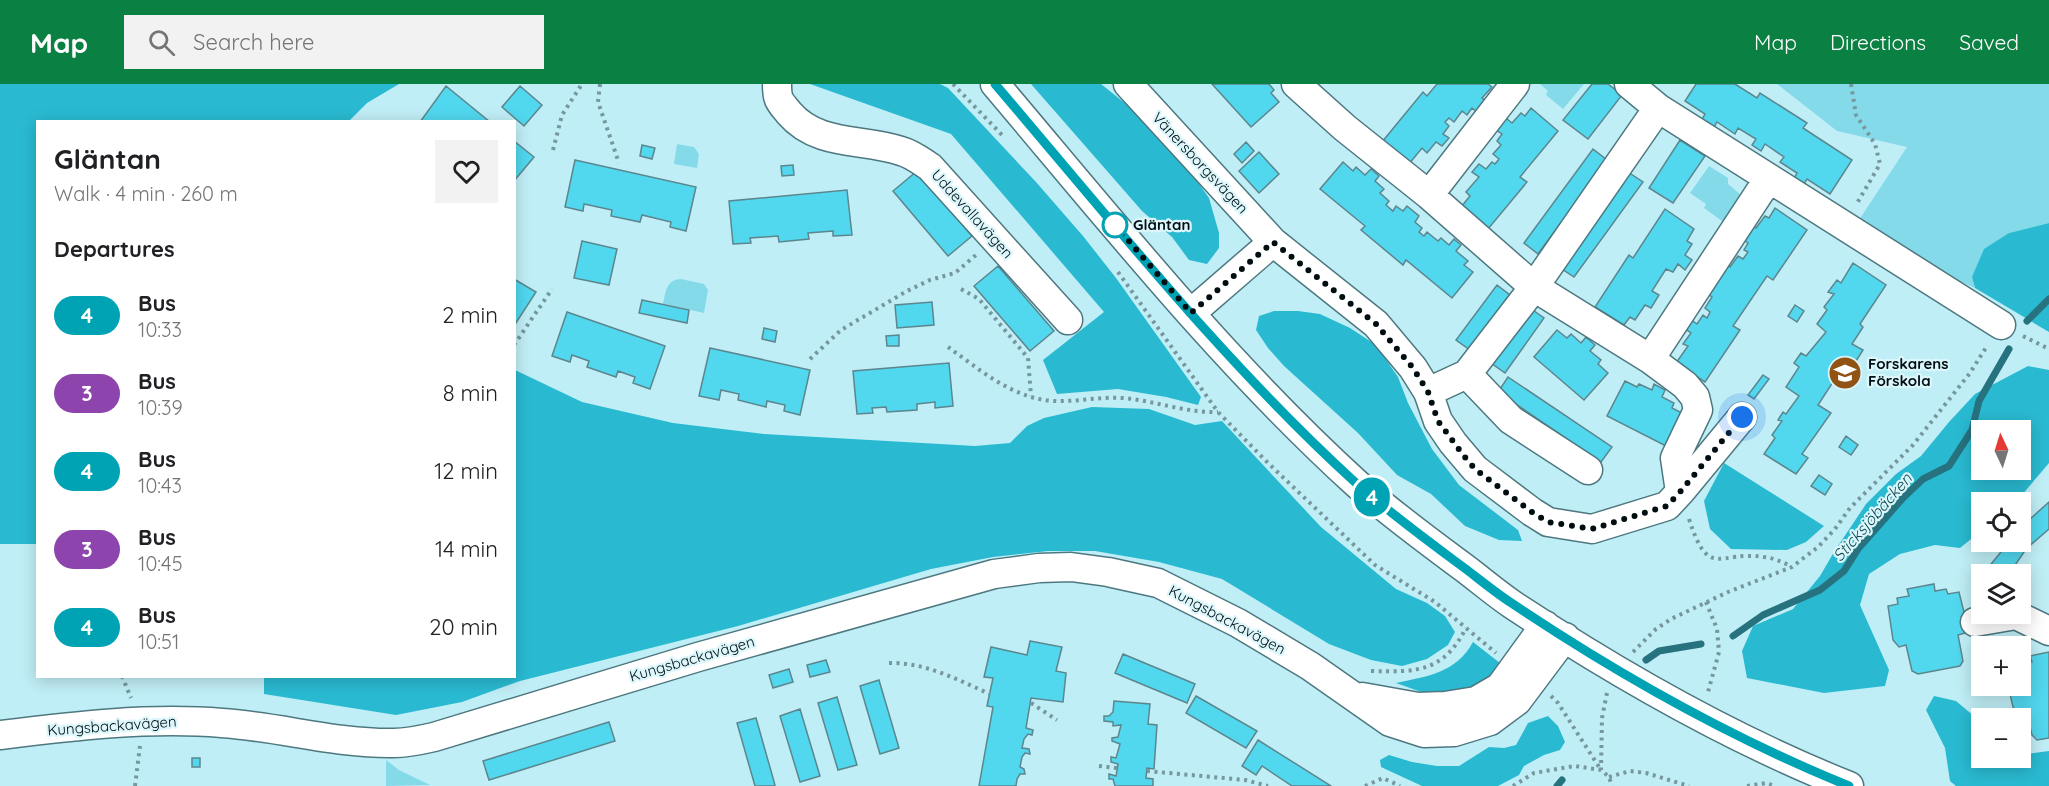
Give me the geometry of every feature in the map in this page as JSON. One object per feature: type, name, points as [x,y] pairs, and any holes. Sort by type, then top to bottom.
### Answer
[{"type":"street","name":"Uddevallavägen","points":[[777,84],[777,99],[798,124],[829,138],[899,150],[930,167],[1068,320]]},
{"type":"street","points":[[995,84],[1191,313],[1248,376],[1316,445],[1410,529],[1511,603],[1646,687],[1733,735],[1849,786]]},
{"type":"street","name":"Vänersborgsvägen","points":[[1128,84],[1273,242],[1376,324],[1413,368],[1428,392],[1438,421],[1453,443],[1475,469],[1532,512],[1548,522],[1592,529],[1667,506],[1680,492]]},
{"type":"street","points":[[1296,84],[1345,128],[1429,195],[1534,287],[1650,359],[1685,385],[1695,397],[1698,410],[1675,458],[1680,492]]},
{"type":"street","points":[[1429,195],[1515,84]]},
{"type":"street","points":[[1629,84],[1658,108],[2001,325]]},
{"type":"street","points":[[1428,392],[1467,374],[1534,287],[1658,108]]},
{"type":"street","points":[[1650,359],[1768,178]]},
{"type":"street","points":[[1191,313],[1273,242]]},
{"type":"street","points":[[1467,374],[1511,420],[1588,470]]},
{"type":"street","points":[[1680,492],[1742,417]]},
{"type":"street","name":"Kungsbackavägen","points":[[0,735],[136,722],[179,721],[281,729],[362,742],[396,744],[415,741],[435,737],[698,657],[950,586],[994,574],[1039,568],[1071,567],[1108,572],[1158,584],[1358,683],[1390,722],[1424,733],[1454,732],[1490,721],[1517,701],[1555,631]]},
{"type":"street","points":[[2031,622],[2049,631]]},
{"type":"path","points":[[553,150],[562,115],[582,84]]},
{"type":"path","points":[[600,84],[598,102],[619,163]]},
{"type":"path","points":[[1844,227],[1880,164],[1875,144],[1856,116],[1851,84]]},
{"type":"path","points":[[810,359],[841,330],[907,291],[930,280],[955,273],[995,240]]},
{"type":"path","points":[[516,342],[552,289]]},
{"type":"path","points":[[961,289],[978,299],[1029,358],[1031,396]]},
{"type":"path","points":[[1633,652],[1664,624],[1706,602],[1791,567],[1818,547],[1850,508],[1913,445],[1970,373],[2001,325],[2049,349]]},
{"type":"path","points":[[948,347],[1016,392],[1031,396],[1052,401],[1131,399],[1194,411],[1218,412]]},
{"type":"path","points":[[1680,492],[1695,536],[1702,550],[1711,558],[1725,560],[1764,556],[1791,567]]},
{"type":"path","points":[[1706,602],[1717,629],[1719,652],[1708,692]]},
{"type":"path","points":[[1358,683],[1421,670],[1440,660],[1456,647],[1466,628]]},
{"type":"path","points":[[889,663],[908,663],[990,694]]},
{"type":"path","points":[[1601,770],[1602,718],[1607,693]]},
{"type":"path","points":[[1031,703],[1057,720]]},
{"type":"path","points":[[1099,766],[1117,768]]},
{"type":"path","points":[[1513,786],[1534,773],[1575,766],[1601,770],[1609,777],[1612,786]]},
{"type":"path","points":[[1147,771],[1245,780],[1268,786]]},
{"type":"path","points":[[1609,777],[1630,771],[1646,773],[1689,786]]},
{"type":"path","points":[[1365,786],[1383,778],[1400,786]]},
{"type":"path","points":[[1747,786],[1766,783],[1775,786]]},
{"type":"shaded area","points":[[0,84],[399,84],[367,103],[350,120],[36,120],[36,544],[0,544]]},
{"type":"shaded area","points":[[810,84],[940,84],[948,88],[1083,236],[1201,397],[1198,405],[1118,389],[1057,394],[1043,360],[1104,312],[951,134]]},
{"type":"shaded area","points":[[1031,84],[1101,84],[1131,108],[1195,178],[1209,198],[1219,233],[1219,248],[1207,264],[1189,260],[1172,237],[1142,211]]},
{"type":"shaded area","points":[[1540,84],[1584,84],[1563,109],[1546,95],[1548,91]]},
{"type":"shaded area","points":[[1777,84],[2049,84],[2049,223],[2009,233],[1972,277],[1975,288],[1937,271],[1859,220],[1907,147],[1837,131]]},
{"type":"shaded area","points":[[677,144],[694,147],[699,154],[697,168],[674,164]]},
{"type":"shaded area","points":[[1709,166],[1728,178],[1728,184],[1741,195],[1736,211],[1722,221],[1704,208],[1706,204],[1690,193]]},
{"type":"shaded area","points":[[2049,223],[2049,332],[1975,288],[1972,277],[1984,249],[2009,233]]},
{"type":"shaded area","points":[[681,279],[704,284],[708,290],[704,313],[663,304],[670,284]]},
{"type":"shaded area","points":[[1274,311],[1320,314],[1350,328],[1376,345],[1398,377],[1408,403],[1432,449],[1459,485],[1518,530],[1522,541],[1499,540],[1465,526],[1431,494],[1397,475],[1358,433],[1284,366],[1268,348],[1256,330],[1259,316]]},
{"type":"shaded area","points":[[2028,366],[2049,370],[2049,463],[2024,492],[1971,492],[1971,539],[1960,548],[1935,545],[1900,554],[1869,574],[1860,605],[1889,670],[1885,686],[1824,693],[1747,678],[1742,651],[1753,626],[1793,609],[1820,576],[1866,504],[1896,474],[1921,456],[1975,394]]},
{"type":"shaded area","points":[[516,370],[582,402],[673,423],[764,434],[975,446],[1010,443],[1027,426],[1044,418],[1092,407],[1149,409],[1195,425],[1222,421],[1321,527],[1396,589],[1427,603],[1445,616],[1455,632],[1448,645],[1427,659],[1402,666],[1371,660],[1329,644],[1222,579],[1159,562],[1095,551],[1048,551],[993,557],[931,569],[738,626],[520,681],[462,702],[396,715],[264,694],[264,678],[516,678]]},
{"type":"shaded area","points":[[1724,463],[1824,526],[1806,542],[1787,550],[1731,549],[1710,529],[1704,501]]},
{"type":"shaded area","points":[[1473,642],[1500,663],[1486,681],[1452,693],[1424,693],[1396,683],[1430,675],[1450,667]]},
{"type":"shaded area","points":[[1934,696],[1956,701],[1971,714],[1971,768],[2031,768],[2031,753],[2049,751],[2049,786],[1956,786],[1950,781],[1945,748],[1926,710]]},
{"type":"shaded area","points":[[1548,716],[1558,726],[1565,742],[1560,750],[1544,755],[1524,766],[1519,775],[1498,786],[1422,786],[1381,767],[1380,760],[1389,755],[1437,766],[1459,766],[1489,747],[1504,748],[1516,745],[1528,723]]},
{"type":"shaded area","points":[[386,760],[399,770],[430,785],[386,786]]},
{"type":"building","points":[[1212,84],[1269,84],[1274,90],[1271,93],[1279,102],[1251,127]]},
{"type":"building","points":[[1437,84],[1488,84],[1492,87],[1482,98],[1487,102],[1478,113],[1472,108],[1467,115],[1462,111],[1454,122],[1449,118],[1445,122],[1449,126],[1443,134],[1449,138],[1442,146],[1436,142],[1427,153],[1422,148],[1409,164],[1382,142],[1423,92],[1427,96]]},
{"type":"building","points":[[1592,84],[1608,84],[1622,95],[1588,139],[1563,120]]},
{"type":"building","points":[[1696,84],[1735,84],[1757,98],[1760,93],[1807,123],[1803,128],[1852,160],[1830,194],[1807,179],[1803,186],[1793,180],[1797,173],[1780,162],[1784,157],[1765,144],[1761,151],[1752,145],[1756,139],[1738,128],[1735,134],[1717,122],[1713,129],[1701,121],[1705,114],[1685,101]]},
{"type":"building","points":[[446,86],[488,120],[421,120]]},
{"type":"building","points":[[520,86],[542,105],[524,126],[502,107]]},
{"type":"building","points":[[1531,108],[1558,131],[1520,177],[1527,182],[1488,229],[1461,207],[1470,196],[1466,192],[1479,177],[1472,172],[1479,164],[1486,169],[1492,162],[1495,164],[1499,159],[1493,154],[1501,145],[1497,141],[1502,134],[1496,130],[1506,118],[1512,123],[1521,113],[1525,116]]},
{"type":"building","points":[[1680,140],[1705,156],[1673,203],[1649,188]]},
{"type":"building","points":[[1246,142],[1254,151],[1242,163],[1234,154]]},
{"type":"building","points":[[516,143],[534,157],[516,179]]},
{"type":"building","points":[[642,145],[655,148],[652,159],[640,156]]},
{"type":"building","points":[[1593,149],[1607,160],[1538,254],[1524,243]]},
{"type":"building","points":[[1259,152],[1279,174],[1259,193],[1239,171]]},
{"type":"building","points":[[575,160],[696,187],[686,231],[670,227],[671,222],[642,215],[640,222],[611,216],[612,210],[584,204],[583,211],[565,207]]},
{"type":"building","points":[[1343,162],[1353,171],[1356,167],[1365,175],[1371,169],[1379,176],[1375,181],[1384,189],[1380,193],[1389,201],[1386,205],[1393,211],[1396,206],[1403,211],[1407,206],[1419,216],[1415,222],[1422,228],[1419,232],[1424,236],[1427,232],[1438,241],[1441,238],[1449,245],[1454,239],[1461,245],[1456,251],[1468,261],[1464,265],[1473,272],[1452,298],[1406,260],[1403,265],[1361,230],[1365,226],[1320,189]]},
{"type":"building","points":[[793,165],[794,175],[782,176],[781,166]]},
{"type":"building","points":[[917,171],[972,236],[948,256],[893,191]]},
{"type":"building","points":[[1628,172],[1643,182],[1574,277],[1559,267]]},
{"type":"building","points":[[847,190],[852,235],[833,236],[833,231],[808,233],[809,239],[779,242],[778,236],[750,238],[751,243],[733,244],[729,201]]},
{"type":"building","points":[[1775,208],[1807,230],[1773,280],[1767,276],[1733,326],[1740,330],[1705,382],[1676,363],[1688,346],[1683,344],[1691,333],[1684,328],[1690,319],[1697,324],[1703,315],[1707,318],[1710,312],[1705,308],[1712,297],[1708,294],[1726,264],[1730,267],[1738,256],[1743,259],[1748,252],[1744,250],[1748,243],[1741,238],[1750,224],[1756,228],[1765,216],[1769,218]]},
{"type":"building","points":[[1665,209],[1694,229],[1687,241],[1692,244],[1685,255],[1692,260],[1685,270],[1678,264],[1673,272],[1666,269],[1652,291],[1659,295],[1651,308],[1645,305],[1635,320],[1630,317],[1624,325],[1595,307],[1629,255],[1633,258]]},
{"type":"building","points":[[582,241],[617,249],[609,285],[574,278]]},
{"type":"building","points":[[1853,263],[1886,285],[1860,324],[1863,327],[1852,344],[1863,350],[1851,369],[1844,365],[1818,405],[1831,413],[1802,454],[1808,458],[1796,474],[1764,454],[1775,438],[1772,435],[1782,421],[1778,420],[1783,412],[1786,414],[1799,396],[1786,387],[1799,367],[1794,363],[1801,353],[1806,356],[1826,332],[1817,324],[1827,310],[1824,307],[1834,294],[1828,292],[1837,280],[1841,283]]},
{"type":"building","points":[[998,266],[1054,331],[1030,351],[974,286]]},
{"type":"building","points":[[516,280],[536,292],[516,323]]},
{"type":"building","points":[[1497,285],[1510,295],[1470,350],[1456,340]]},
{"type":"building","points":[[642,300],[689,310],[687,323],[639,313]]},
{"type":"building","points":[[932,302],[934,325],[897,328],[895,305]]},
{"type":"building","points":[[1795,305],[1804,311],[1797,322],[1788,316]]},
{"type":"building","points":[[1530,308],[1544,318],[1505,373],[1491,363]]},
{"type":"building","points":[[567,312],[665,346],[650,389],[633,383],[635,377],[618,371],[616,377],[587,367],[589,361],[572,355],[570,362],[552,356]]},
{"type":"building","points":[[764,328],[777,331],[775,342],[762,339]]},
{"type":"building","points":[[1557,330],[1567,338],[1571,334],[1581,343],[1586,337],[1595,345],[1590,351],[1601,360],[1598,364],[1608,373],[1584,400],[1534,357]]},
{"type":"building","points":[[899,335],[899,346],[887,346],[886,336]]},
{"type":"building","points":[[710,348],[810,370],[800,415],[784,411],[785,405],[767,401],[766,407],[738,400],[739,394],[721,390],[719,400],[699,396]]},
{"type":"building","points":[[949,363],[953,406],[935,408],[935,402],[917,404],[917,410],[887,412],[886,407],[872,408],[873,413],[857,414],[853,371]]},
{"type":"building","points":[[1763,375],[1769,379],[1754,399],[1748,395]]},
{"type":"building","points":[[1508,377],[1612,447],[1601,462],[1498,392]]},
{"type":"building","points":[[1625,381],[1637,387],[1639,384],[1652,390],[1654,384],[1665,390],[1662,397],[1674,403],[1672,408],[1682,413],[1666,446],[1607,416]]},
{"type":"building","points":[[1846,436],[1858,445],[1851,455],[1839,447]]},
{"type":"building","points":[[1819,475],[1832,484],[1825,495],[1811,486]]},
{"type":"building","points":[[2049,502],[2049,529],[2031,545],[2031,518]]},
{"type":"building","points":[[2001,552],[2024,552],[2016,564],[1991,564]]},
{"type":"building","points":[[1934,584],[1935,591],[1946,589],[1948,594],[1959,592],[1968,628],[1965,633],[1958,635],[1963,661],[1960,666],[1918,674],[1912,671],[1906,645],[1899,647],[1893,640],[1888,606],[1898,604],[1897,598],[1909,596],[1907,589]]},
{"type":"building","points":[[1030,641],[1062,647],[1056,671],[1066,673],[1063,702],[1031,698],[1026,728],[1033,730],[1032,735],[1028,734],[1024,739],[1022,748],[1029,749],[1030,754],[1025,753],[1022,757],[1020,767],[1024,769],[1025,774],[1020,774],[1016,786],[979,786],[993,707],[987,706],[993,678],[984,677],[991,647],[1027,655]]},
{"type":"building","points":[[2049,652],[2049,738],[2037,740],[2031,731],[2031,708],[2014,708],[2010,696],[2031,696],[2031,656]]},
{"type":"building","points":[[1123,654],[1195,684],[1187,703],[1115,673]]},
{"type":"building","points":[[826,660],[830,672],[810,677],[807,665]]},
{"type":"building","points":[[789,669],[793,682],[773,688],[769,675]]},
{"type":"building","points":[[879,680],[899,748],[880,754],[860,686]]},
{"type":"building","points":[[1196,696],[1257,731],[1246,748],[1186,713]]},
{"type":"building","points":[[837,697],[857,765],[838,770],[818,703]]},
{"type":"building","points":[[1114,701],[1150,704],[1148,724],[1157,725],[1154,769],[1147,768],[1146,778],[1153,779],[1153,786],[1115,786],[1113,779],[1109,779],[1109,774],[1116,776],[1118,764],[1111,762],[1111,757],[1116,758],[1120,744],[1112,741],[1112,738],[1118,737],[1121,725],[1113,726],[1113,722],[1104,721],[1104,716],[1109,716],[1113,712]]},
{"type":"building","points":[[800,709],[820,776],[800,782],[780,716]]},
{"type":"building","points":[[756,718],[775,785],[773,786],[755,786],[737,723]]},
{"type":"building","points":[[609,722],[615,741],[489,780],[483,761]]},
{"type":"building","points":[[1258,740],[1331,786],[1292,786],[1262,766],[1256,775],[1242,766]]},
{"type":"building","points":[[192,758],[200,758],[200,767],[192,767]]},
{"type":"waterway","name":"Sticksjöbäcken","points":[[2027,321],[2049,299]]},
{"type":"waterway","name":"Sticksjöbäcken","points":[[1733,636],[1763,615],[1820,590],[1844,571],[1858,549],[1903,498],[1923,479],[1949,466],[1972,430],[1979,401],[2009,349]]},
{"type":"waterway","name":"Sticksjöbäcken","points":[[1646,660],[1659,651],[1701,644]]},
{"type":"waterway","name":"Sticksjöbäcken","points":[[1557,786],[1562,780]]},
{"type":"bus line","name":"4","points":[[995,84],[1096,204],[1248,376],[1316,445],[1410,529],[1511,603],[1646,687],[1733,735],[1849,786]]},
{"type":"place","name":"Gläntan","points":[[1115,225]]},
{"type":"place","name":"Forskarens Förskola","points":[[1845,373]]},
{"type":"route","points":[[1115,225],[1191,313],[1273,242],[1376,324],[1413,368],[1428,392],[1438,421],[1475,469],[1548,522],[1592,529],[1667,506],[1742,417]]}]
